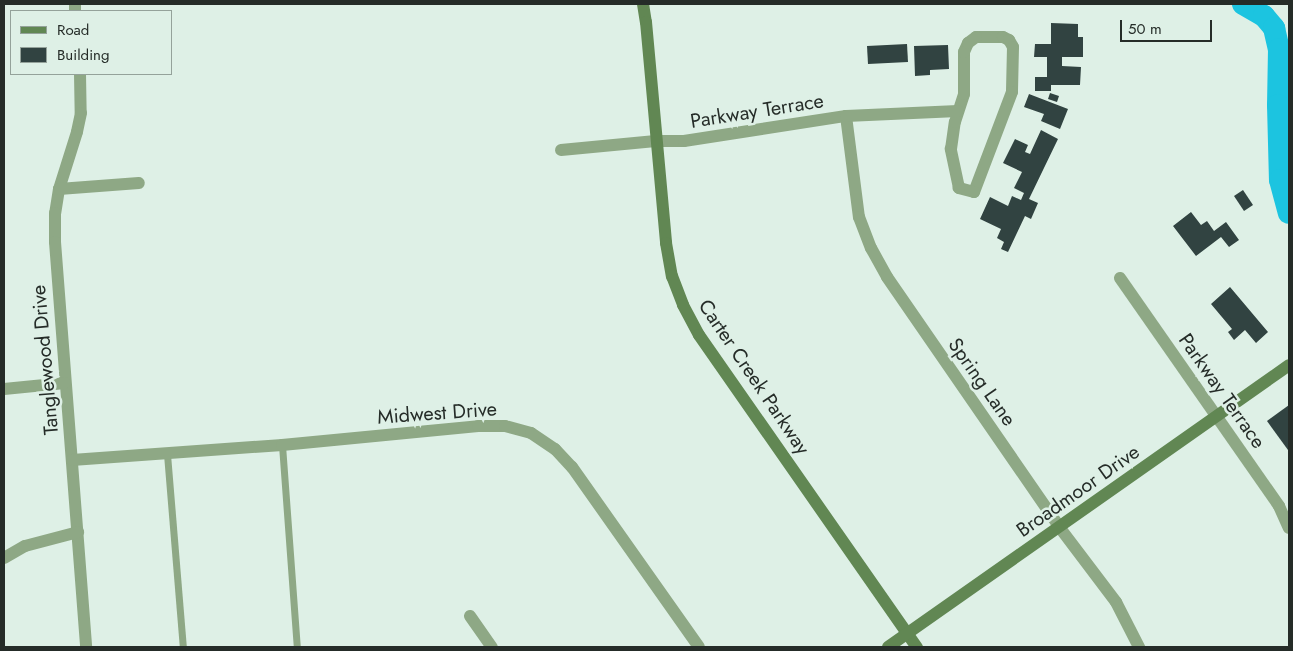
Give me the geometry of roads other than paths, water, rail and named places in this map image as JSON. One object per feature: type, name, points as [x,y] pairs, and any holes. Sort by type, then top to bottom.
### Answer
[{"type":"street","name":"Carter Creek Parkway","points":[[643,4],[666,243],[672,276],[683,305],[699,336],[917,647]]},
{"type":"street","points":[[1003,36],[1009,40],[1013,47],[1012,92],[974,192],[959,188],[953,169],[950,149],[958,111],[964,94],[964,52],[968,43],[976,37],[1003,36]]},
{"type":"street","name":"Tanglewood Drive","points":[[80,75],[81,113],[59,189],[55,213],[55,242],[86,647]]},
{"type":"street","name":"Parkway Terrace","points":[[561,150],[656,141],[684,141],[846,116],[958,111]]},
{"type":"street","name":"Spring Lane","points":[[846,116],[858,217],[871,248],[887,277],[1060,528],[1116,602],[1139,647]]},
{"type":"street","points":[[59,189],[139,183]]},
{"type":"street","name":"Parkway Terrace","points":[[1120,278],[1218,415],[1279,506],[1289,528]]},
{"type":"street","name":"Broadmoor Drive","points":[[888,647],[1060,528],[1289,365]]},
{"type":"street","points":[[4,389],[65,383]]},
{"type":"street","name":"Midwest Drive","points":[[72,460],[282,445],[478,426],[505,426],[531,434],[555,448],[572,467],[699,647]]},
{"type":"street","points":[[4,558],[26,546],[78,532]]},
{"type":"street","points":[[470,616],[492,647]]},
{"type":"lane","points":[[282,445],[297,647]]},
{"type":"lane","points":[[167,454],[183,647]]},
{"type":"waterway","points":[[1243,4],[1264,16],[1274,28],[1279,49],[1280,180],[1289,213]]}]
